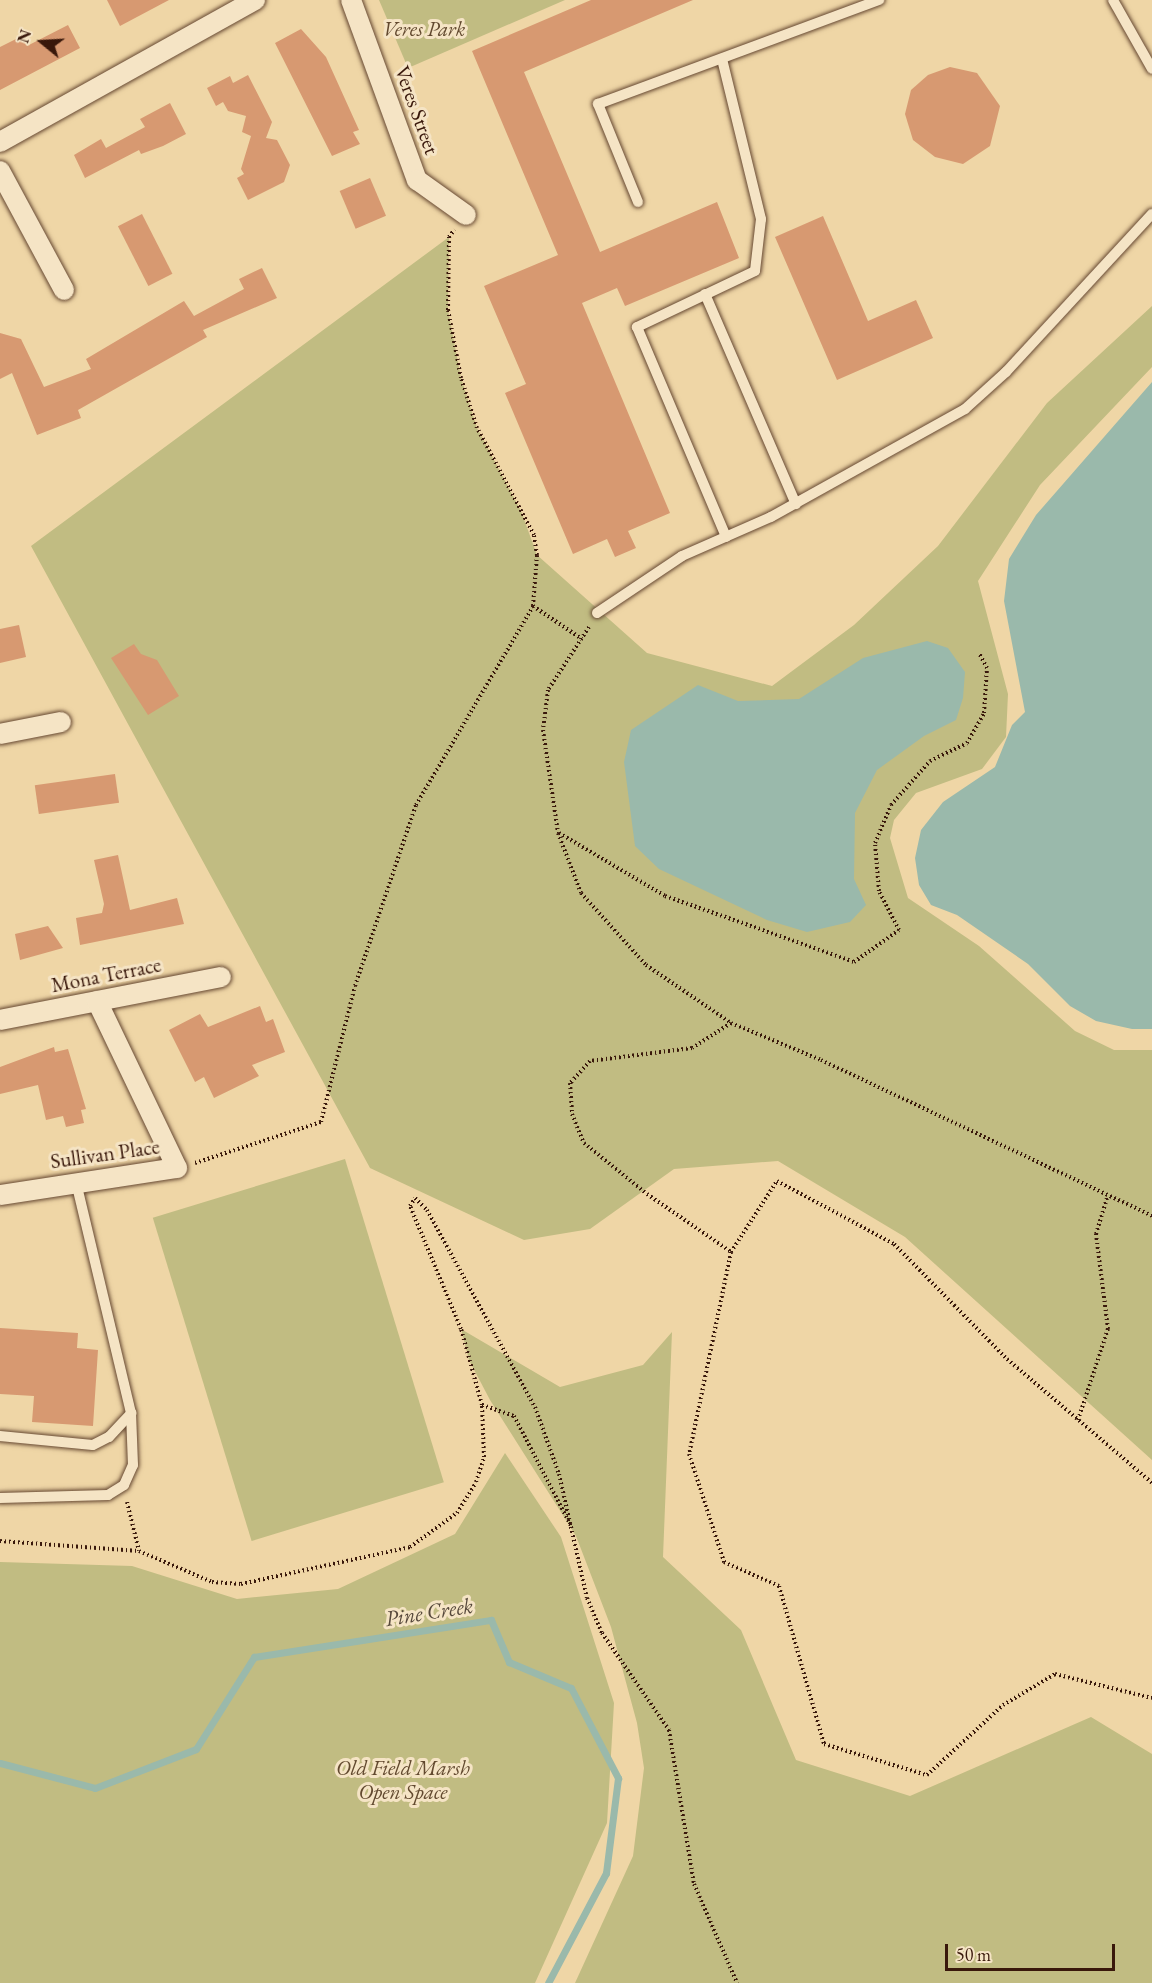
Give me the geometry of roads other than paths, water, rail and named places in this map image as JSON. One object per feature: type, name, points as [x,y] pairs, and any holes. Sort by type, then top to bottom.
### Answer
[{"type":"street","points":[[0,141],[255,0]]},
{"type":"street","name":"Veres Street","points":[[351,0],[417,180],[466,214]]},
{"type":"street","points":[[0,171],[64,290]]},
{"type":"street","points":[[0,734],[61,722]]},
{"type":"street","name":"Mona Terrace","points":[[0,1020],[221,976]]},
{"type":"street","name":"Sullivan Place","points":[[0,1195],[177,1168],[97,1001]]},
{"type":"lane","points":[[638,202],[598,104],[879,0]]},
{"type":"lane","points":[[1113,0],[1152,69]]},
{"type":"lane","points":[[722,59],[761,219],[755,271],[637,327],[726,537]]},
{"type":"lane","points":[[597,613],[682,556],[796,504],[965,409],[1006,372],[1152,214]]},
{"type":"lane","points":[[705,294],[796,504]]},
{"type":"lane","points":[[0,1498],[86,1499],[108,1495],[124,1485],[133,1465],[131,1413],[76,1182]]},
{"type":"lane","points":[[0,1436],[93,1445],[109,1437],[131,1413]]},
{"type":"waterway","name":"Pine Creek","points":[[0,1763],[95,1788],[196,1749],[254,1657],[491,1620],[509,1662],[571,1688],[618,1778],[606,1873],[548,1983]]},
{"type":"park label","name":"Veres Park","points":[[424,29]]},
{"type":"park label","name":"Old Field Marsh Open Space","points":[[403,1780]]}]
